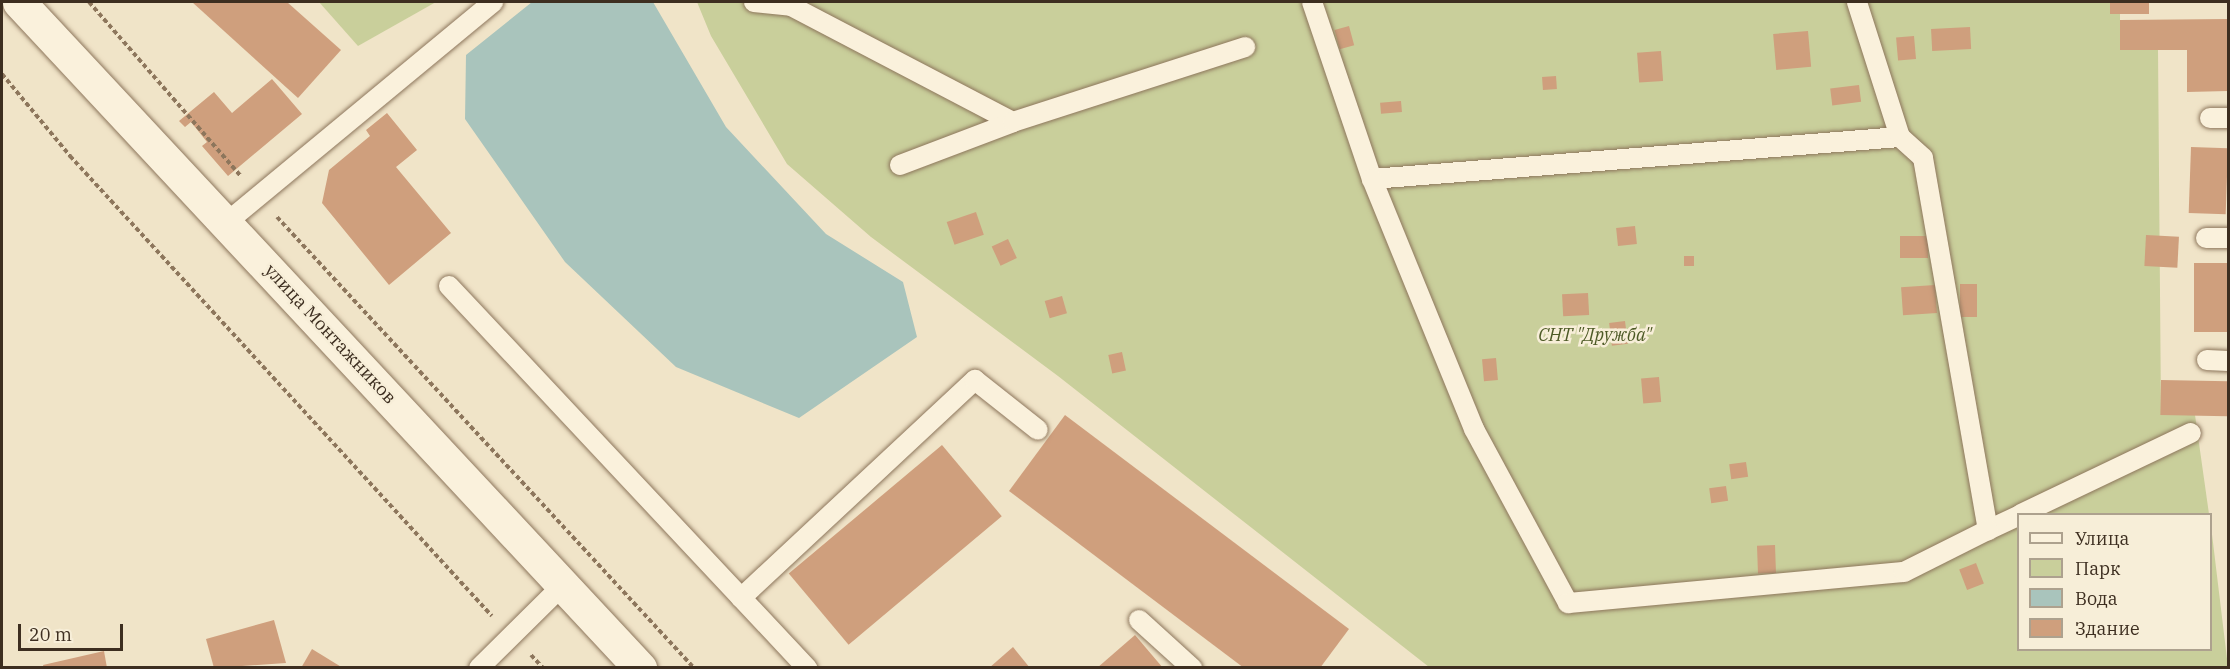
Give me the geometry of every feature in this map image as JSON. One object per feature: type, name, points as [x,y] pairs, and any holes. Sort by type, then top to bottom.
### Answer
[{"type":"main road","name":"улица Монтажников","points":[[19,2],[640,668]]},
{"type":"lane","points":[[226,223],[493,2]]},
{"type":"lane","points":[[754,2],[791,6],[1014,122]]},
{"type":"lane","points":[[1311,2],[1372,179],[1474,429],[1568,603],[1904,572],[2017,516]]},
{"type":"lane","points":[[1857,2],[1900,137],[1923,158],[1988,530]]},
{"type":"lane","points":[[900,165],[1014,122],[1245,47]]},
{"type":"lane","points":[[1372,179],[1900,137]]},
{"type":"lane","points":[[2206,237],[2229,238]]},
{"type":"lane","points":[[449,286],[807,668]]},
{"type":"lane","points":[[2207,360],[2229,361]]},
{"type":"lane","points":[[741,598],[975,380],[1038,430]]},
{"type":"lane","points":[[2024,513],[2191,433]]},
{"type":"lane","points":[[479,668],[564,584]]},
{"type":"lane","points":[[1139,620],[1192,668]]},
{"type":"path","points":[[89,2],[258,196],[694,668]]},
{"type":"path","points":[[2,74],[70,156],[498,622]]},
{"type":"path","points":[[528,652],[543,668]]},
{"type":"green space","points":[[319,2],[436,2],[358,46]]},
{"type":"green space","name":"СНТ \"Дружба\"","points":[[697,2],[2110,2],[2111,14],[2120,14],[2120,50],[2158,49],[2161,414],[2195,415],[2209,513],[2017,513],[2017,651],[2212,651],[2212,534],[2228,667],[1429,667],[1058,376],[871,237],[787,164],[711,36]]},
{"type":"water","points":[[532,2],[653,2],[726,127],[826,234],[903,282],[917,337],[799,418],[676,367],[565,262],[465,119],[466,55]]},
{"type":"building","points":[[192,2],[287,2],[341,50],[298,98]]},
{"type":"building","points":[[2110,2],[2149,2],[2149,14],[2110,14]]},
{"type":"building","points":[[2228,19],[2228,91],[2187,92],[2187,50],[2120,50],[2120,20]]},
{"type":"building","points":[[1349,26],[1354,45],[1340,49],[1335,30]]},
{"type":"building","points":[[1970,27],[1971,49],[1932,51],[1931,29]]},
{"type":"building","points":[[1808,31],[1811,67],[1776,70],[1773,34]]},
{"type":"building","points":[[1914,36],[1916,59],[1898,60],[1896,38]]},
{"type":"building","points":[[1661,51],[1663,81],[1639,83],[1637,53]]},
{"type":"building","points":[[1556,76],[1557,89],[1543,90],[1542,77]]},
{"type":"building","points":[[272,79],[302,114],[228,176],[202,146],[207,142],[191,122],[185,127],[179,121],[214,92],[232,113]]},
{"type":"building","points":[[1859,85],[1861,102],[1832,105],[1830,89]]},
{"type":"building","points":[[1401,101],[1402,112],[1381,114],[1380,103]]},
{"type":"building","points":[[387,113],[417,150],[396,167],[451,233],[389,285],[322,203],[329,170],[370,136],[366,130]]},
{"type":"building","points":[[2191,147],[2228,148],[2226,214],[2189,213]]},
{"type":"building","points":[[976,212],[984,235],[955,245],[947,222]]},
{"type":"building","points":[[1635,226],[1637,244],[1618,246],[1616,228]]},
{"type":"building","points":[[2146,235],[2179,237],[2177,268],[2144,266]]},
{"type":"building","points":[[1900,236],[1928,236],[1928,258],[1900,258]]},
{"type":"building","points":[[1008,239],[1017,258],[1001,266],[992,247]]},
{"type":"building","points":[[1684,256],[1694,256],[1694,266],[1684,266]]},
{"type":"building","points":[[2194,263],[2228,263],[2228,332],[2194,332]]},
{"type":"building","points":[[1960,284],[1977,284],[1977,317],[1960,317]]},
{"type":"building","points":[[1935,285],[1937,313],[1903,315],[1901,287]]},
{"type":"building","points":[[1588,293],[1589,315],[1563,316],[1562,294]]},
{"type":"building","points":[[1062,296],[1067,313],[1050,318],[1045,301]]},
{"type":"building","points":[[1625,321],[1628,344],[1612,346],[1609,323]]},
{"type":"building","points":[[1122,352],[1126,371],[1112,373],[1108,355]]},
{"type":"building","points":[[1496,358],[1498,380],[1484,381],[1482,359]]},
{"type":"building","points":[[1659,377],[1661,402],[1643,403],[1641,379]]},
{"type":"building","points":[[2161,380],[2228,381],[2227,416],[2160,415]]},
{"type":"building","points":[[1065,415],[1349,629],[1320,668],[1244,668],[1009,491]]},
{"type":"building","points":[[942,445],[1002,516],[849,645],[789,574]]},
{"type":"building","points":[[1746,462],[1748,477],[1731,479],[1729,464]]},
{"type":"building","points":[[1726,486],[1728,501],[1711,503],[1709,488]]},
{"type":"building","points":[[1775,545],[1776,573],[1758,574],[1757,546]]},
{"type":"building","points":[[1976,563],[1984,584],[1967,590],[1959,569]]},
{"type":"building","points":[[274,620],[286,663],[214,668],[206,639]]},
{"type":"building","points":[[1135,635],[1163,668],[1097,668]]},
{"type":"building","points":[[1013,647],[1030,668],[989,668]]},
{"type":"building","points":[[312,649],[343,668],[301,668]]},
{"type":"building","points":[[104,651],[107,668],[44,668],[43,665]]}]
